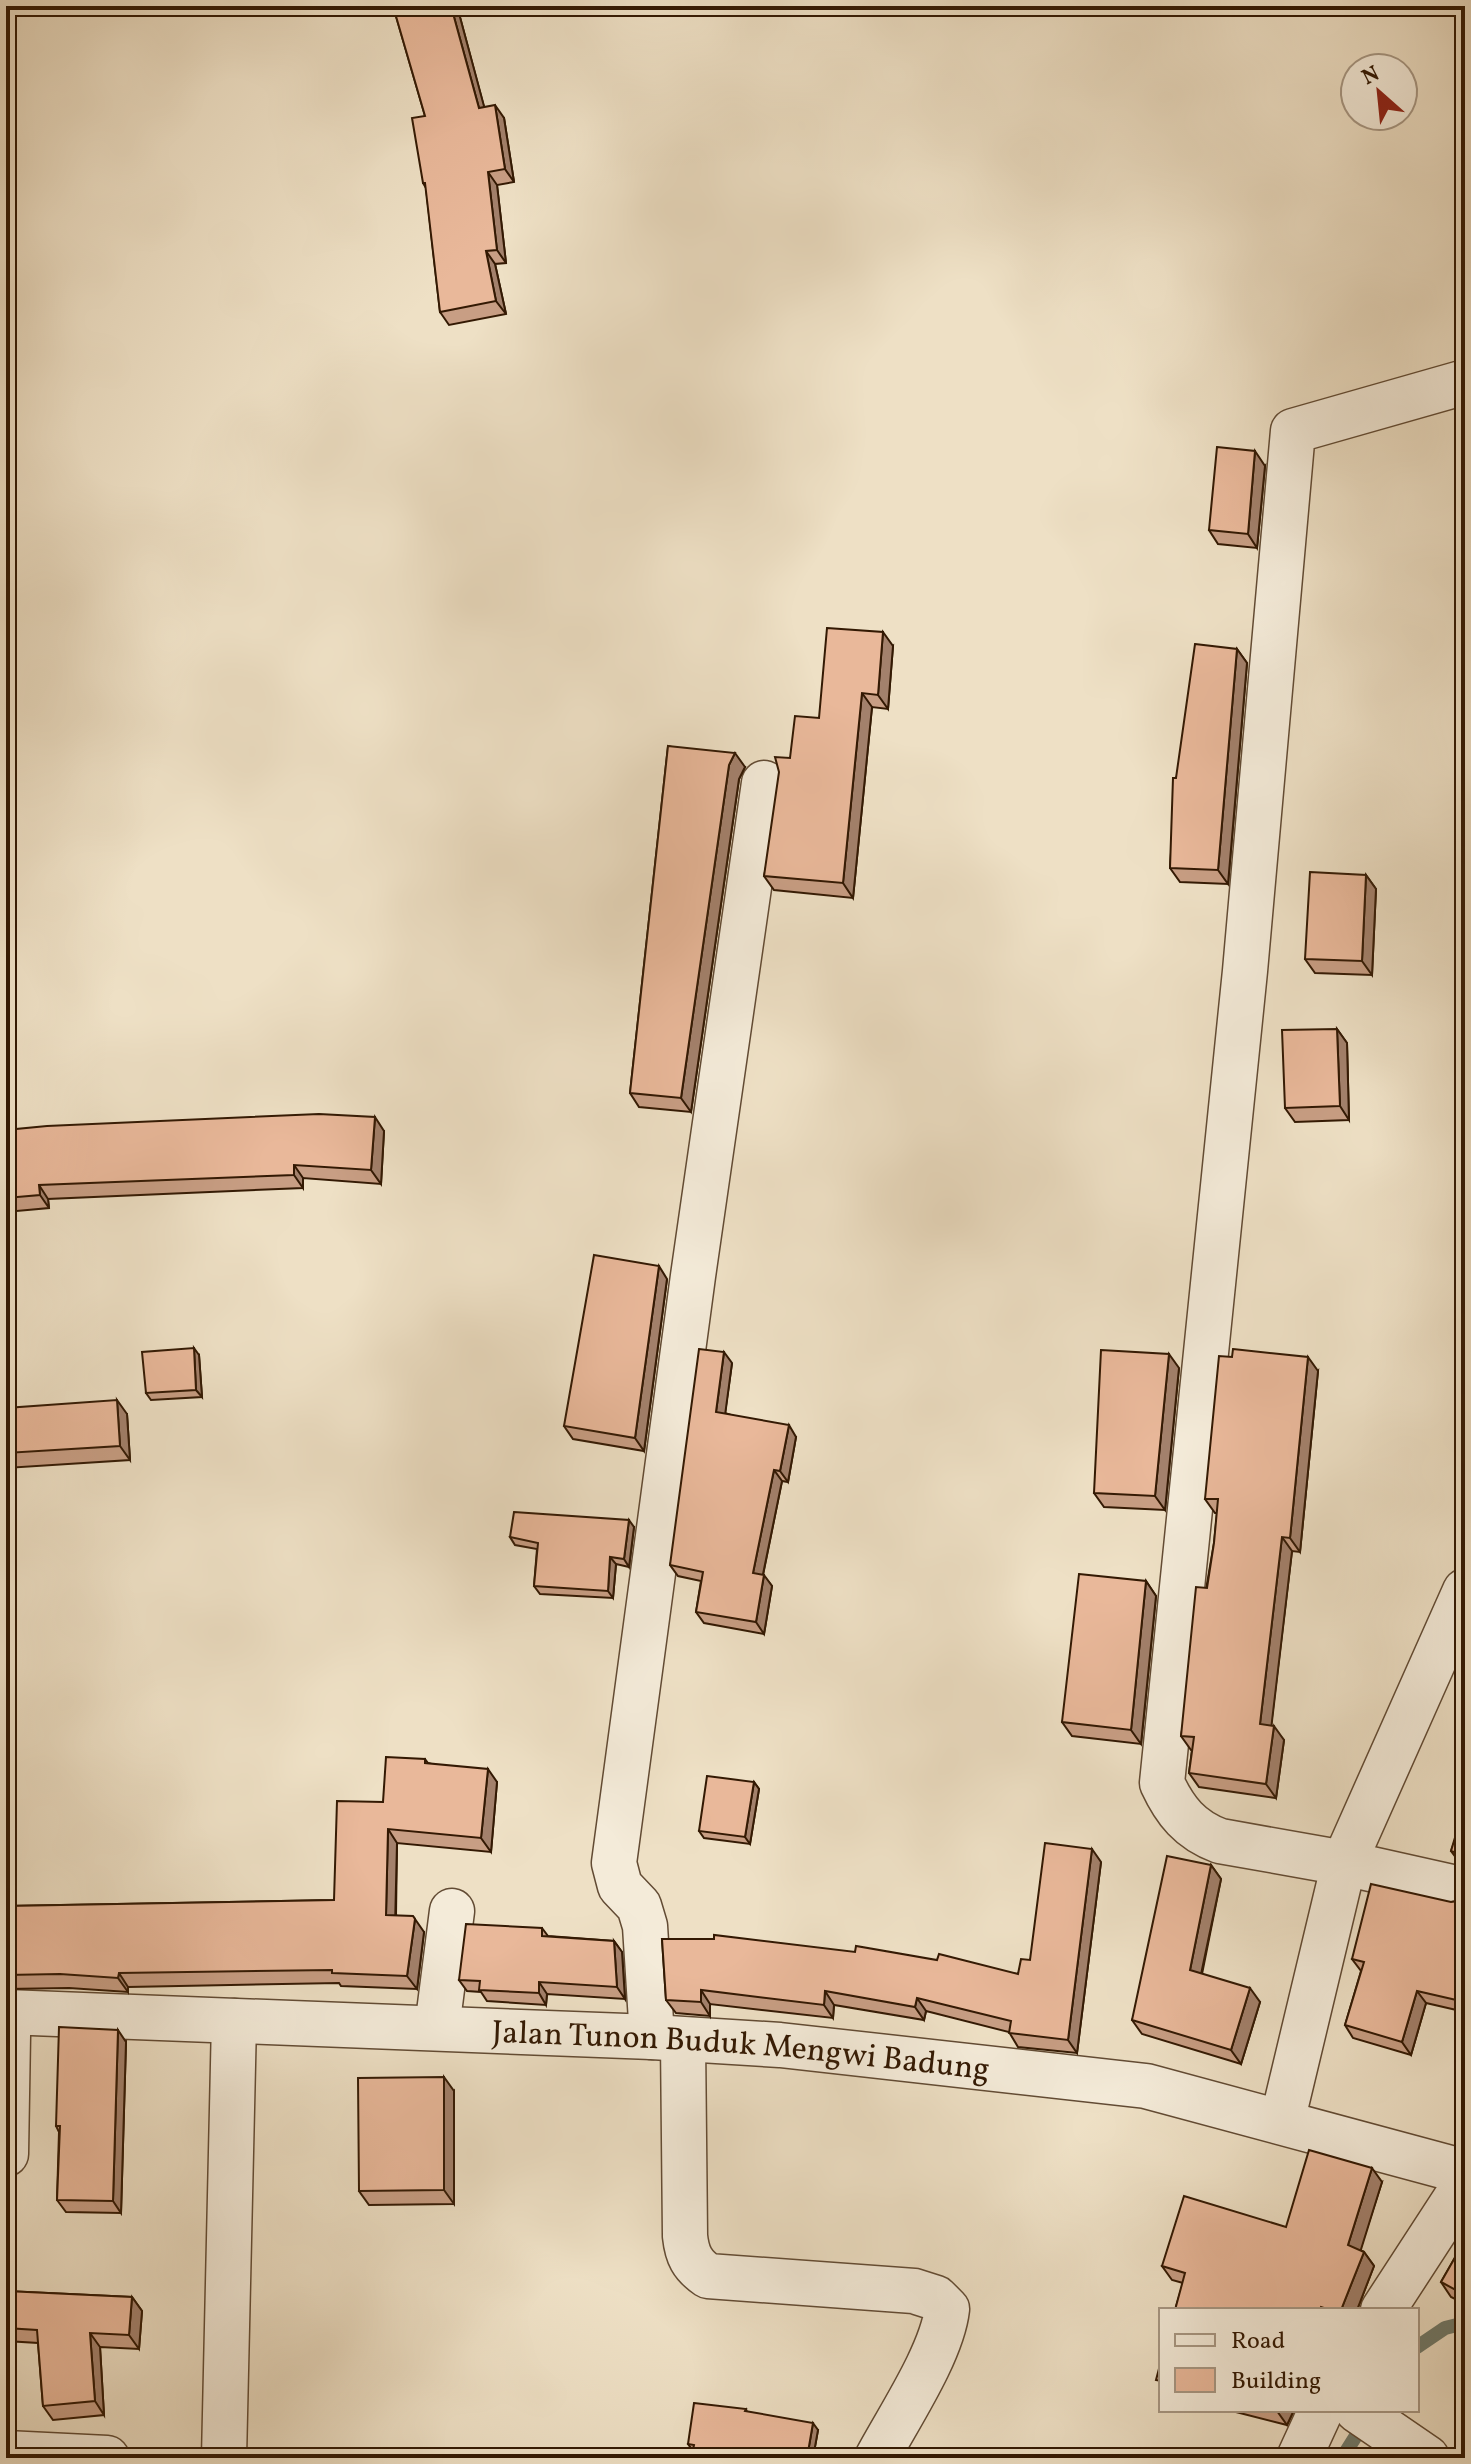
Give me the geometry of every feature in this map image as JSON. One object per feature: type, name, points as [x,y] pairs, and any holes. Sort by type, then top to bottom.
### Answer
[{"type":"street","points":[[1465,382],[1293,431],[1243,987],[1162,1783],[1172,1805],[1186,1822],[1203,1835],[1465,1890]]},
{"type":"street","points":[[764,783],[693,1276],[614,1863],[620,1886],[639,1906],[668,2039],[687,2253],[696,2268],[708,2276],[914,2291],[936,2298],[947,2309],[945,2327],[936,2347],[877,2458]]},
{"type":"street","points":[[1282,2122],[1344,1863],[1465,1591]]},
{"type":"street","points":[[437,2028],[452,1911]]},
{"type":"street","points":[[224,2458],[234,2021]]},
{"type":"street","name":"Jalan Tunon Buduk Mengwi Badung","points":[[7,2024],[234,2021],[780,2045],[1146,2086],[1465,2172]]},
{"type":"street","points":[[6,2154],[7,2024]]},
{"type":"street","points":[[1384,2308],[1465,2184]]},
{"type":"street","points":[[1299,2458],[1320,2412]]},
{"type":"street","points":[[1360,2412],[1427,2458]]},
{"type":"street","points":[[6,2453],[107,2458]]},
{"type":"building","points":[[393,6],[451,6],[479,108],[495,105],[505,169],[488,172],[497,250],[486,251],[496,301],[440,312],[425,183],[412,118],[425,116]]},
{"type":"building","points":[[1217,447],[1255,451],[1248,534],[1209,530]]},
{"type":"building","points":[[827,628],[883,632],[878,695],[862,693],[843,883],[764,876],[779,772],[775,757],[790,758],[795,716],[819,718]]},
{"type":"building","points":[[1195,644],[1237,649],[1218,870],[1170,868],[1173,778],[1176,778]]},
{"type":"building","points":[[668,746],[735,753],[729,765],[681,1098],[630,1093]]},
{"type":"building","points":[[1310,872],[1366,875],[1362,961],[1305,959]]},
{"type":"building","points":[[1337,1029],[1340,1106],[1285,1108],[1282,1030]]},
{"type":"building","points":[[319,1114],[375,1117],[371,1170],[294,1165],[294,1175],[39,1185],[40,1195],[6,1198],[6,1130]]},
{"type":"building","points":[[594,1255],[659,1266],[635,1438],[564,1426]]},
{"type":"building","points":[[194,1348],[196,1390],[146,1393],[142,1352]]},
{"type":"building","points":[[699,1349],[724,1352],[716,1412],[789,1425],[780,1471],[774,1470],[753,1573],[764,1575],[756,1622],[696,1612],[703,1572],[670,1565]]},
{"type":"building","points":[[1233,1349],[1308,1357],[1290,1538],[1282,1537],[1260,1724],[1274,1726],[1266,1784],[1189,1773],[1194,1737],[1181,1736],[1196,1587],[1207,1588],[1214,1543],[1218,1499],[1205,1499],[1219,1356],[1232,1357]]},
{"type":"building","points":[[1101,1350],[1169,1354],[1155,1496],[1094,1493]]},
{"type":"building","points":[[117,1400],[120,1446],[6,1453],[6,1408]]},
{"type":"building","points":[[514,1512],[629,1520],[624,1559],[610,1557],[608,1591],[534,1586],[538,1543],[510,1537]]},
{"type":"building","points":[[1079,1574],[1146,1581],[1131,1730],[1062,1722]]},
{"type":"building","points":[[386,1757],[425,1759],[425,1763],[488,1769],[481,1838],[388,1829],[386,1915],[413,1916],[415,1919],[407,1976],[332,1973],[332,1970],[119,1973],[118,1978],[60,1974],[6,1975],[6,1906],[334,1900],[337,1801],[383,1802]]},
{"type":"building","points":[[707,1776],[754,1782],[745,1837],[699,1831]]},
{"type":"building","points":[[1465,1811],[1465,1856],[1451,1851]]},
{"type":"building","points":[[1045,1843],[1092,1849],[1068,2040],[1009,2033],[1011,2021],[917,1998],[915,2007],[825,1991],[824,2005],[701,1990],[701,2002],[666,2000],[662,1939],[714,1939],[714,1935],[855,1952],[856,1946],[937,1960],[939,1954],[1018,1974],[1021,1959],[1030,1960]]},
{"type":"building","points":[[1167,1856],[1211,1865],[1190,1970],[1250,1988],[1231,2050],[1132,2020]]},
{"type":"building","points":[[1371,1884],[1451,1902],[1465,1900],[1465,2002],[1417,1991],[1402,2042],[1345,2025],[1364,1962],[1352,1959]]},
{"type":"building","points":[[466,1924],[542,1928],[542,1936],[614,1941],[617,1987],[539,1982],[539,1993],[479,1990],[480,1981],[459,1980]]},
{"type":"building","points":[[59,2027],[118,2030],[113,2201],[57,2200]]},
{"type":"building","points":[[444,2077],[444,2190],[359,2191],[358,2078]]},
{"type":"building","points":[[1309,2150],[1372,2168],[1348,2245],[1364,2252],[1342,2308],[1176,2308],[1185,2273],[1162,2266],[1184,2196],[1286,2227]]},
{"type":"building","points":[[1465,2240],[1465,2295],[1441,2282]]},
{"type":"building","points":[[6,2291],[132,2297],[129,2335],[90,2333],[95,2401],[43,2406],[37,2330],[6,2328]]},
{"type":"building","points":[[694,2403],[746,2409],[813,2423],[807,2458],[712,2458],[692,2454],[694,2445],[688,2444]]},
{"type":"waterway","points":[[1419,2346],[1445,2328],[1465,2323]]},
{"type":"waterway","points":[[1342,2458],[1366,2420]]}]
